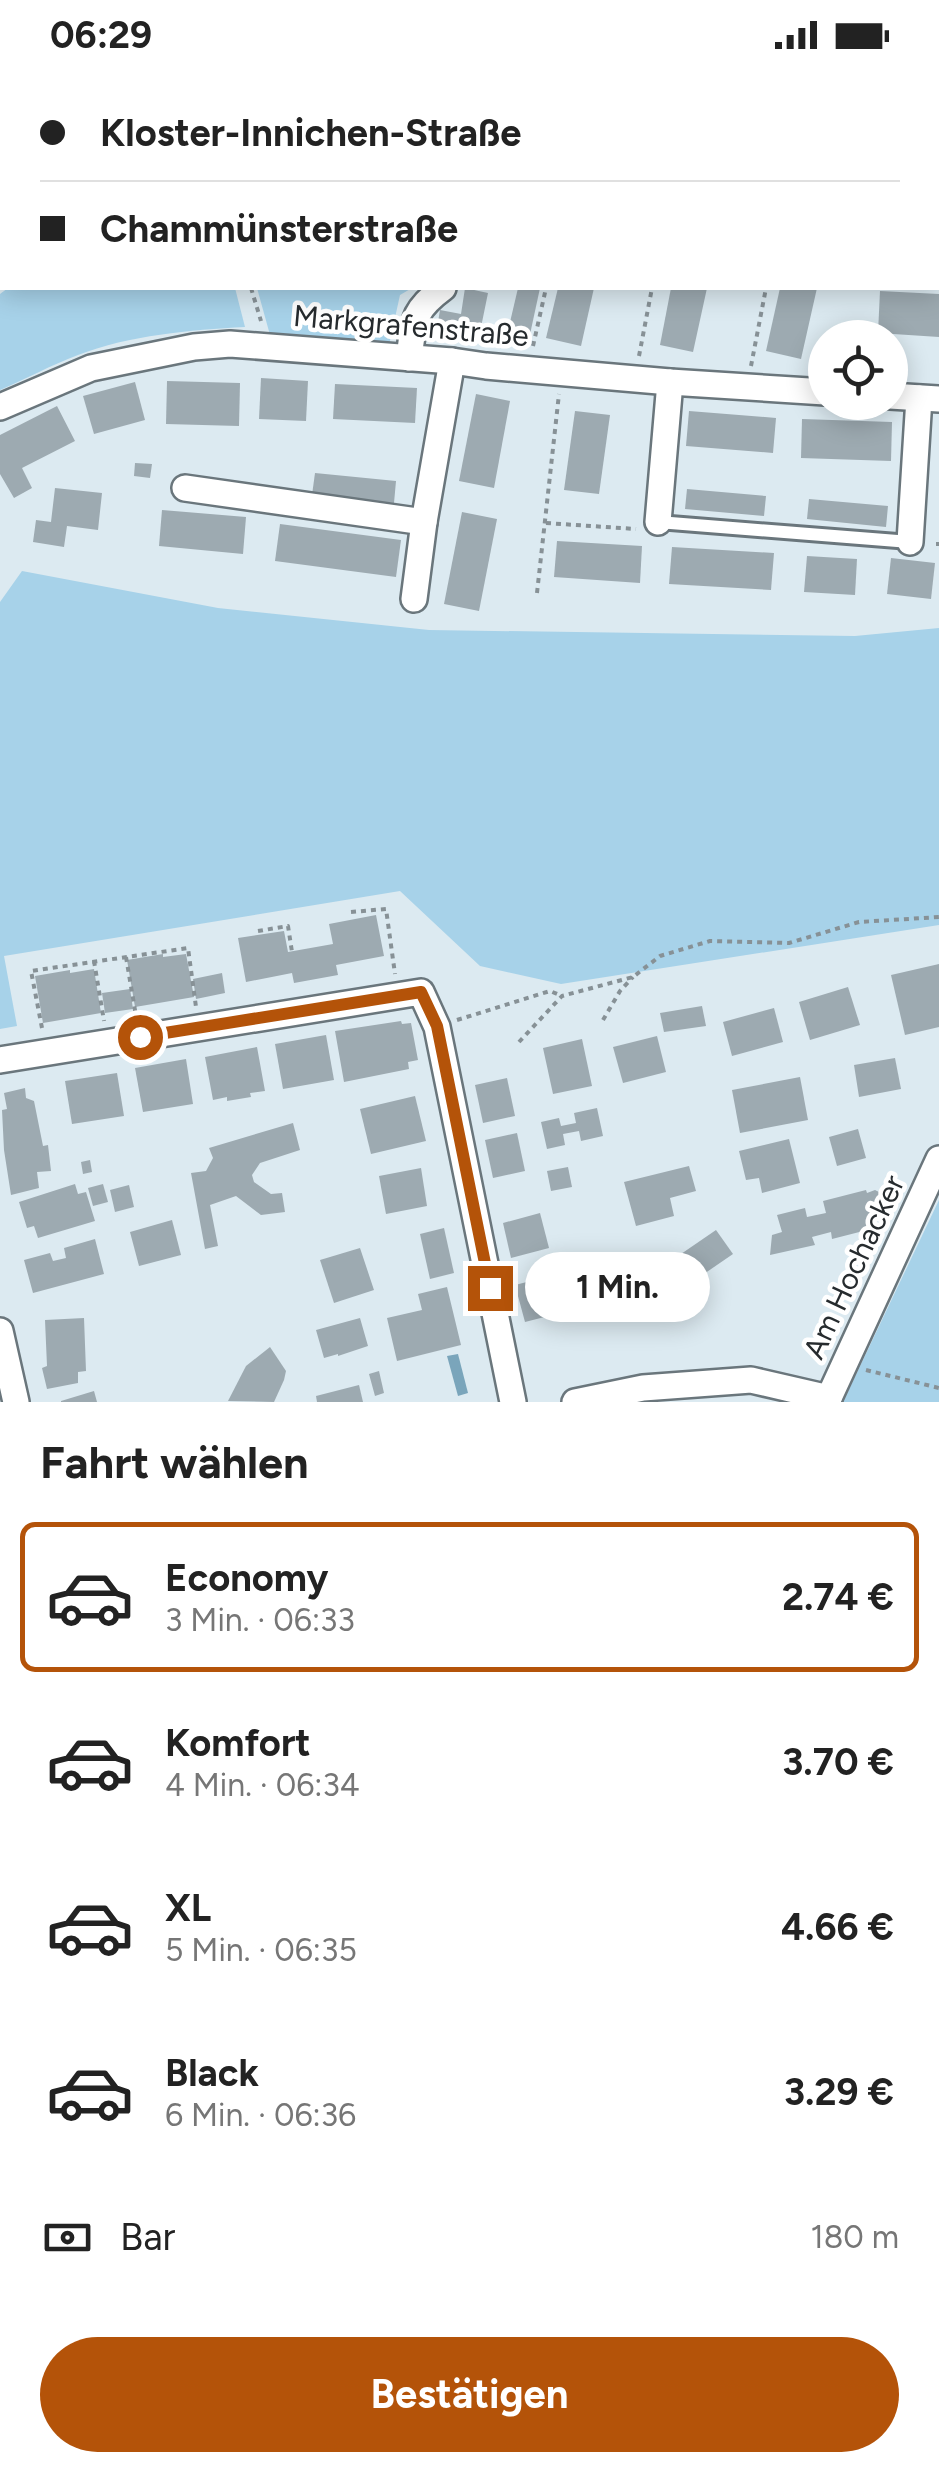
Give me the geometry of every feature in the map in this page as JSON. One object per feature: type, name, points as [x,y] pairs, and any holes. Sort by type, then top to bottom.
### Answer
[{"type":"street","points":[[408,358],[414,319],[422,305],[441,290]]},
{"type":"street","name":"Markgrafenstraße","points":[[0,406],[92,368],[194,347],[230,344],[808,391]]},
{"type":"street","points":[[414,598],[452,361]]},
{"type":"street","points":[[658,522],[670,382]]},
{"type":"street","points":[[929,399],[929,543]]},
{"type":"street","points":[[185,488],[424,522]]},
{"type":"street","points":[[0,1060],[410,993],[437,1026],[513,1402]]},
{"type":"street","name":"Am Hochacker","points":[[828,1400],[939,1159]]},
{"type":"street","points":[[0,1331],[16,1402]]},
{"type":"street","points":[[576,1402],[642,1388],[751,1380],[828,1400]]},
{"type":"lane","points":[[658,522],[929,543]]},
{"type":"path","points":[[252,290],[267,347]]},
{"type":"path","points":[[528,369],[546,290]]},
{"type":"path","points":[[634,378],[652,290]]},
{"type":"path","points":[[747,387],[766,290]]},
{"type":"path","points":[[537,593],[562,372]]},
{"type":"path","points":[[546,522],[643,530],[658,522]]},
{"type":"path","points":[[351,912],[386,909],[410,993]]},
{"type":"path","points":[[603,1020],[620,991],[660,956],[710,941],[789,943],[859,922],[939,917]]},
{"type":"path","points":[[258,930],[288,926],[292,952]]},
{"type":"path","points":[[47,1052],[31,971],[188,948],[199,1028]]},
{"type":"path","points":[[126,957],[140,1037]]},
{"type":"path","points":[[94,962],[107,1042]]},
{"type":"path","points":[[519,1042],[562,996],[633,977]]},
{"type":"path","points":[[437,1026],[550,991],[562,996]]},
{"type":"path","points":[[844,1365],[939,1388]]},
{"type":"shaded area","points":[[5,290],[236,290],[245,327],[139,338],[98,348],[0,390],[0,294]]},
{"type":"shaded area","points":[[258,290],[409,290],[400,295],[389,345],[270,335]]},
{"type":"shaded area","points":[[22,571],[218,608],[429,630],[855,636],[939,628],[939,925],[561,984],[480,966],[400,891],[4,956],[17,1026],[0,1029],[0,602]]},
{"type":"shaded area","points":[[939,1200],[939,1402],[843,1402]]},
{"type":"shaded area","points":[[458,1354],[468,1393],[458,1396],[447,1356]]},
{"type":"building","points":[[465,290],[488,293],[479,337],[437,328],[440,310],[461,314]]},
{"type":"building","points":[[518,290],[540,290],[529,339],[507,335]]},
{"type":"building","points":[[558,290],[594,290],[581,346],[546,338]]},
{"type":"building","points":[[671,290],[707,290],[693,352],[660,345]]},
{"type":"building","points":[[780,290],[817,290],[801,359],[766,351]]},
{"type":"building","points":[[880,291],[939,294],[939,337],[908,335],[908,320],[879,320]]},
{"type":"building","points":[[261,378],[308,381],[306,421],[259,419]]},
{"type":"building","points":[[167,381],[240,383],[239,426],[166,424]]},
{"type":"building","points":[[135,382],[145,420],[94,434],[83,396]]},
{"type":"building","points":[[335,384],[417,388],[415,423],[333,419]]},
{"type":"building","points":[[476,394],[510,401],[494,488],[459,481]]},
{"type":"building","points":[[57,406],[75,441],[22,468],[32,488],[14,498],[0,474],[0,435]]},
{"type":"building","points":[[575,411],[610,415],[599,494],[564,490]]},
{"type":"building","points":[[689,411],[776,418],[773,453],[686,446]]},
{"type":"building","points":[[802,419],[892,422],[891,461],[801,458]]},
{"type":"building","points":[[135,463],[152,464],[150,478],[134,476]]},
{"type":"building","points":[[315,473],[396,481],[394,503],[312,495]]},
{"type":"building","points":[[55,488],[102,493],[98,530],[67,526],[64,547],[33,542],[36,520],[51,522]]},
{"type":"building","points":[[687,489],[766,496],[764,516],[685,509]]},
{"type":"building","points":[[809,499],[888,506],[886,527],[807,519]]},
{"type":"building","points":[[162,510],[246,517],[243,554],[159,546]]},
{"type":"building","points":[[462,512],[497,519],[479,611],[444,604]]},
{"type":"building","points":[[280,524],[401,540],[396,577],[275,561]]},
{"type":"building","points":[[557,541],[642,546],[640,583],[554,577]]},
{"type":"building","points":[[672,547],[774,553],[771,590],[669,584]]},
{"type":"building","points":[[807,556],[857,559],[855,595],[804,592]]},
{"type":"building","points":[[891,558],[935,563],[931,599],[887,594]]},
{"type":"building","points":[[376,915],[384,956],[336,965],[338,975],[294,983],[292,973],[246,982],[238,938],[284,931],[288,952],[333,944],[329,924]]},
{"type":"building","points":[[186,954],[194,997],[135,1007],[127,960]]},
{"type":"building","points":[[939,964],[939,1027],[905,1035],[891,975]]},
{"type":"building","points":[[94,969],[101,1013],[43,1023],[35,976]]},
{"type":"building","points":[[222,973],[225,993],[196,999],[193,979]]},
{"type":"building","points":[[848,987],[860,1025],[810,1040],[799,1002]]},
{"type":"building","points":[[130,989],[133,1009],[105,1013],[102,993]]},
{"type":"building","points":[[702,1006],[706,1026],[664,1032],[660,1013]]},
{"type":"building","points":[[774,1008],[783,1042],[732,1056],[723,1022]]},
{"type":"building","points":[[401,1021],[411,1023],[418,1060],[408,1062],[409,1069],[344,1082],[335,1031]]},
{"type":"building","points":[[326,1035],[334,1080],[283,1089],[275,1044]]},
{"type":"building","points":[[657,1036],[666,1072],[623,1083],[613,1047]]},
{"type":"building","points":[[582,1039],[592,1086],[553,1094],[543,1048]]},
{"type":"building","points":[[257,1047],[265,1091],[250,1093],[251,1097],[213,1100],[205,1057]]},
{"type":"building","points":[[895,1058],[901,1089],[859,1097],[854,1065]]},
{"type":"building","points":[[186,1059],[193,1104],[143,1112],[135,1068]]},
{"type":"building","points":[[117,1073],[124,1116],[72,1124],[65,1081]]},
{"type":"building","points":[[800,1077],[808,1120],[740,1133],[732,1090]]},
{"type":"building","points":[[507,1078],[515,1116],[483,1123],[475,1085]]},
{"type":"building","points":[[25,1088],[26,1098],[34,1101],[43,1146],[48,1145],[51,1171],[37,1172],[39,1188],[11,1195],[4,1150],[4,1093]]},
{"type":"building","points":[[415,1096],[426,1141],[371,1154],[360,1109]]},
{"type":"building","points":[[597,1108],[603,1136],[581,1141],[579,1131],[563,1134],[565,1145],[547,1149],[541,1122],[559,1118],[561,1126],[576,1123],[574,1113]]},
{"type":"building","points":[[293,1123],[300,1150],[260,1163],[252,1175],[254,1182],[271,1194],[282,1193],[285,1212],[261,1215],[236,1196],[210,1205],[218,1246],[205,1249],[191,1173],[206,1171],[213,1158],[209,1148]]},
{"type":"building","points":[[858,1129],[866,1158],[837,1166],[829,1137]]},
{"type":"building","points":[[517,1133],[525,1171],[493,1178],[485,1140]]},
{"type":"building","points":[[789,1139],[800,1183],[762,1193],[759,1178],[746,1180],[739,1151]]},
{"type":"building","points":[[90,1160],[92,1172],[83,1174],[81,1162]]},
{"type":"building","points":[[689,1166],[696,1191],[670,1198],[674,1216],[636,1226],[624,1182]]},
{"type":"building","points":[[568,1167],[572,1187],[551,1191],[547,1171]]},
{"type":"building","points":[[421,1168],[427,1206],[386,1214],[379,1176]]},
{"type":"building","points":[[75,1184],[78,1194],[86,1192],[95,1221],[38,1238],[34,1226],[27,1228],[19,1202]]},
{"type":"building","points":[[103,1184],[108,1202],[93,1206],[88,1188]]},
{"type":"building","points":[[129,1185],[134,1207],[115,1212],[110,1190]]},
{"type":"building","points":[[866,1190],[887,1196],[878,1216],[873,1217],[875,1228],[832,1239],[831,1232],[812,1237],[815,1245],[770,1255],[772,1235],[782,1232],[777,1215],[805,1208],[807,1217],[826,1213],[823,1201]]},
{"type":"building","points":[[540,1213],[549,1248],[511,1258],[503,1223]]},
{"type":"building","points":[[172,1220],[181,1255],[139,1266],[130,1232]]},
{"type":"building","points":[[444,1228],[454,1273],[430,1279],[420,1234]]},
{"type":"building","points":[[716,1230],[733,1254],[698,1278],[681,1254]]},
{"type":"building","points":[[95,1239],[104,1274],[33,1293],[24,1260],[50,1253],[53,1261],[66,1258],[64,1248]]},
{"type":"building","points":[[360,1248],[374,1290],[334,1303],[320,1260]]},
{"type":"building","points":[[633,1252],[653,1281],[617,1305],[597,1276]]},
{"type":"building","points":[[562,1273],[563,1279],[584,1273],[591,1294],[566,1303],[568,1311],[525,1322],[515,1285]]},
{"type":"building","points":[[447,1287],[461,1345],[397,1361],[387,1318],[422,1310],[418,1294]]},
{"type":"building","points":[[84,1318],[86,1371],[78,1372],[78,1383],[47,1389],[42,1368],[47,1366],[45,1320]]},
{"type":"building","points":[[360,1318],[368,1346],[324,1358],[316,1330]]},
{"type":"building","points":[[270,1347],[286,1371],[274,1402],[228,1401],[246,1366]]},
{"type":"building","points":[[379,1371],[384,1393],[375,1396],[369,1374]]},
{"type":"building","points":[[359,1385],[363,1402],[317,1402],[316,1396]]},
{"type":"building","points":[[94,1391],[97,1402],[61,1402],[61,1401]]},
{"type":"route","points":[[140,1037],[421,992],[437,1026],[490,1288]]}]
